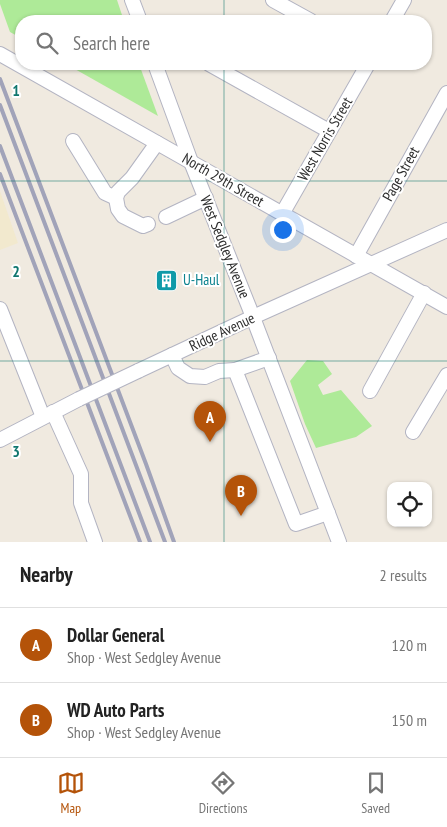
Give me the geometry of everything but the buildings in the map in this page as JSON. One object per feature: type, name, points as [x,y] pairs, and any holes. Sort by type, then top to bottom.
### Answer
[{"type":"street","points":[[132,0],[138,15]]},
{"type":"street","points":[[273,0],[300,15]]},
{"type":"street","points":[[395,15],[404,0]]},
{"type":"street","name":"North 29th Street","points":[[0,54],[15,63]]},
{"type":"street","name":"North 29th Street","points":[[28,70],[447,307]]},
{"type":"street","name":"West Sedgley Avenue","points":[[157,70],[339,542]]},
{"type":"street","points":[[220,70],[329,131]]},
{"type":"street","name":"West Norris Street","points":[[282,214],[365,70]]},
{"type":"street","name":"Page Street","points":[[356,256],[447,93]]},
{"type":"street","points":[[73,141],[105,194],[116,198]]},
{"type":"street","points":[[148,224],[143,226],[122,216],[118,209],[116,198],[157,143]]},
{"type":"street","points":[[166,217],[206,198]]},
{"type":"street","name":"Ridge Avenue","points":[[0,440],[172,355],[447,230]]},
{"type":"street","points":[[370,391],[424,293]]},
{"type":"street","points":[[0,309],[48,415],[81,474],[80,504],[95,542]]},
{"type":"street","points":[[172,355],[178,368],[190,376],[205,377],[218,371],[235,370],[268,358]]},
{"type":"street","points":[[235,370],[296,524],[328,513]]},
{"type":"street","points":[[413,432],[447,376]]},
{"type":"shaded area","points":[[0,191],[18,243],[0,250]]},
{"type":"green space","points":[[0,0],[117,0],[122,15],[15,15],[15,35],[10,32]]},
{"type":"green space","points":[[77,70],[141,70],[158,116]]},
{"type":"green space","points":[[307,360],[323,361],[332,374],[318,385],[323,395],[341,390],[372,426],[356,437],[316,448],[305,424],[290,381]]},
{"type":"railway","points":[[0,79],[174,542]]},
{"type":"railway","points":[[0,105],[165,542]]},
{"type":"railway","points":[[0,146],[150,542]]},
{"type":"railway","points":[[0,174],[140,542]]},
{"type":"place","name":"U-Haul","points":[[167,280]]},
{"type":"place","name":"Dollar General","points":[[210,442]]},
{"type":"place","name":"WD Auto Parts","points":[[241,516]]}]
